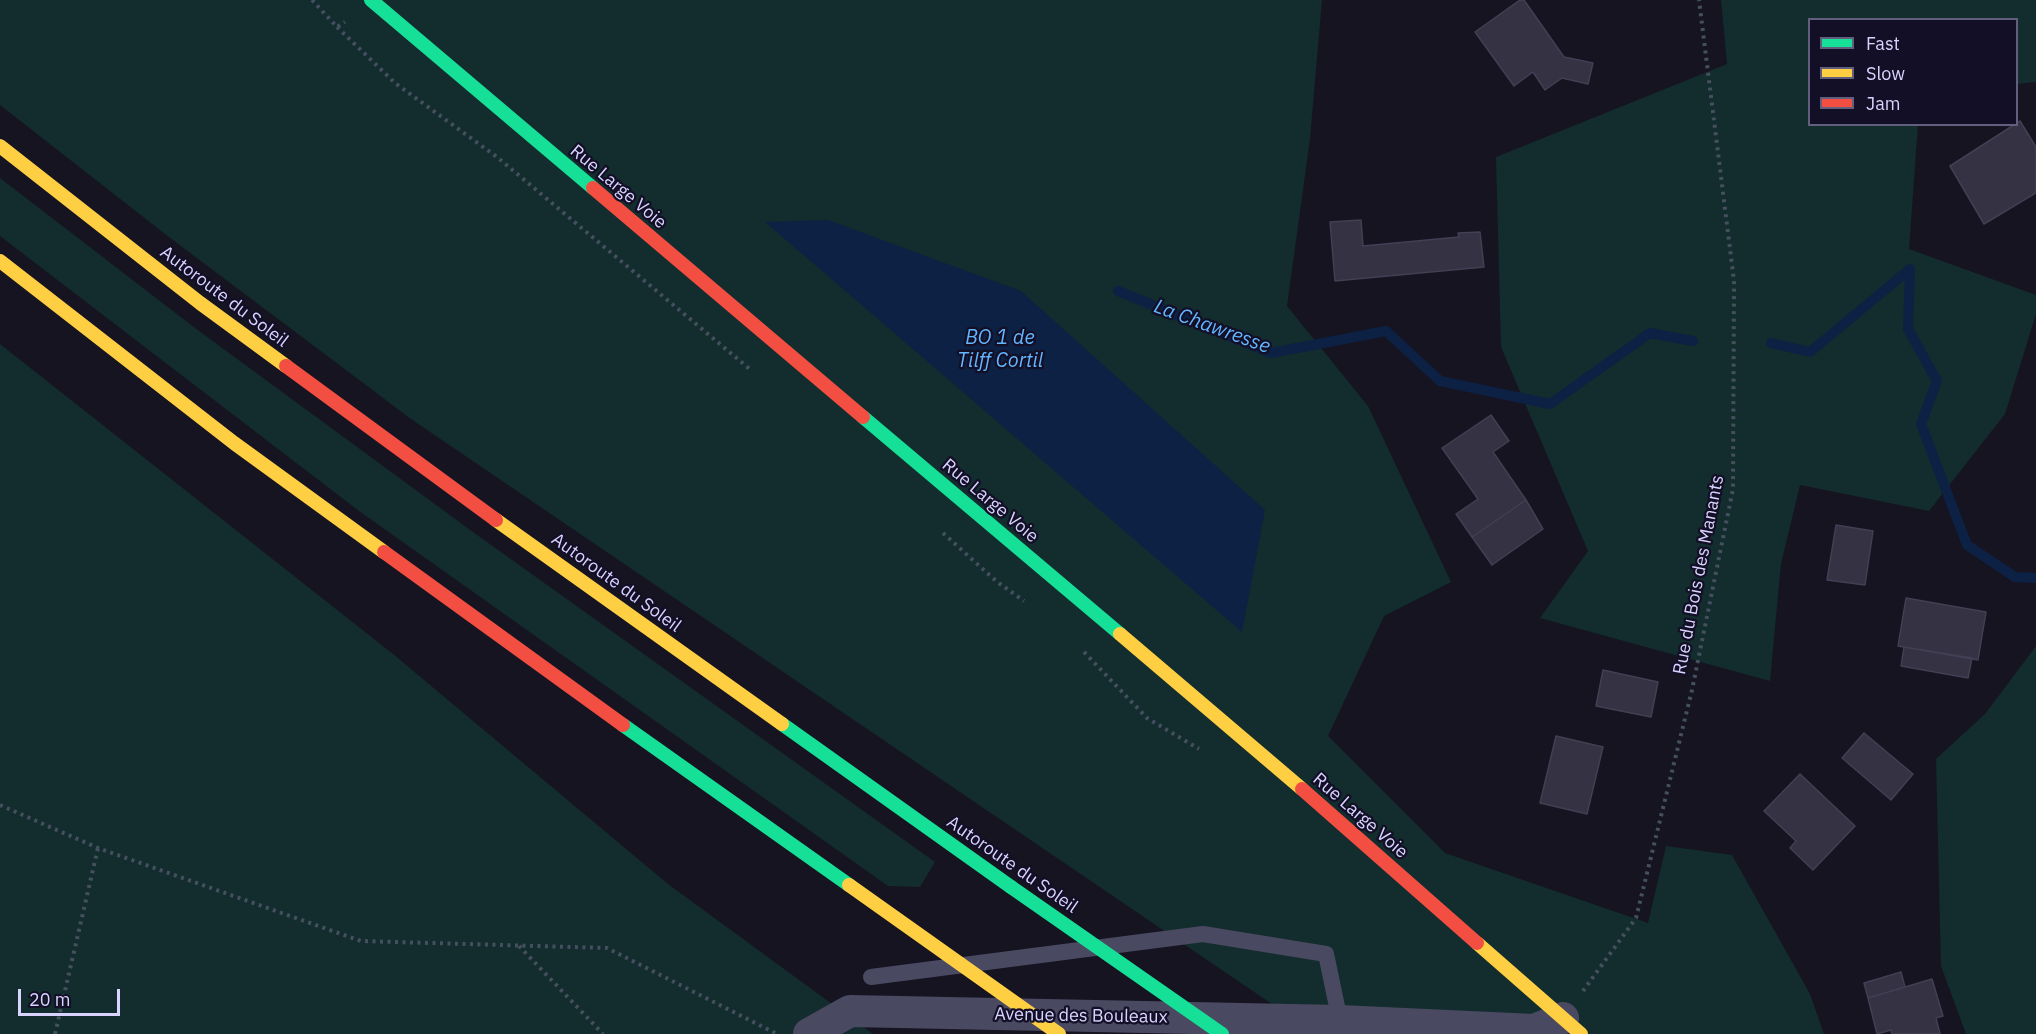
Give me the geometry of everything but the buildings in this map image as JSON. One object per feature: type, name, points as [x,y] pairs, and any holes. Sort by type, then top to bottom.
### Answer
[{"type":"main road","name":"Rue Large Voie","points":[[371,0],[1265,757],[1572,1026]]},
{"type":"main road","name":"Autoroute du Soleil","points":[[0,146],[200,303],[373,430],[1222,1034]]},
{"type":"main road","points":[[0,261],[234,443],[690,773],[1059,1034]]},
{"type":"street","name":"Avenue des Bouleaux","points":[[809,1034],[850,1011],[1340,1021],[1534,1030],[1572,1026]]},
{"type":"lane","points":[[871,977],[1203,934],[1326,954],[1340,1021]]},
{"type":"path","name":"Rue du Bois des Manants","points":[[1572,1026],[1636,918],[1692,690],[1733,489],[1734,281],[1699,0]]},
{"type":"path","points":[[338,27],[395,84],[496,156],[758,376]]},
{"type":"path","points":[[935,526],[996,581],[1032,606]]},
{"type":"path","points":[[1083,651],[1147,718],[1205,753]]},
{"type":"path","points":[[0,805],[98,848],[361,941],[607,948],[778,1034]]},
{"type":"path","points":[[55,1034],[98,848]]},
{"type":"path","points":[[519,946],[603,1034]]},
{"type":"green space","points":[[0,0],[1322,0],[1310,139],[1287,306],[1368,406],[1451,582],[1384,616],[1328,736],[1445,853],[1648,923],[1666,846],[1732,855],[1810,994],[1824,1034],[1316,1034],[411,419],[165,234],[0,105]]},
{"type":"green space","points":[[1721,0],[2036,0],[2036,82],[2018,84],[2018,18],[1808,18],[1808,126],[1918,126],[1909,249],[2036,295],[2036,314],[2005,414],[1929,511],[1800,485],[1781,564],[1770,681],[1540,618],[1588,551],[1501,347],[1496,157],[1727,64]]},
{"type":"green space","points":[[0,178],[195,328],[473,532],[935,862],[920,887],[888,886],[359,511],[0,236]]},
{"type":"green space","points":[[0,344],[393,654],[668,884],[873,1034],[0,1034]]},
{"type":"green space","points":[[2036,646],[2036,1034],[1966,1034],[1941,966],[1936,759],[1985,714]]},
{"type":"water","name":"BO 1 de Tilff Cortil","points":[[828,220],[1021,291],[1265,510],[1242,632],[765,222]]},
{"type":"waterway","name":"La Chawresse","points":[[1771,343],[1810,352],[1910,269],[1908,329],[1937,381],[1921,424],[1967,545],[2015,577],[2036,578]]},
{"type":"waterway","name":"La Chawresse","points":[[1118,291],[1271,353],[1386,331],[1440,381],[1550,404],[1650,333],[1693,341]]},
{"type":"traffic: fast","points":[[371,0],[593,188]]},
{"type":"traffic: fast","points":[[863,417],[1120,634]]},
{"type":"traffic: fast","points":[[782,724],[1011,887]]},
{"type":"traffic: fast","points":[[623,725],[849,885]]},
{"type":"traffic: fast","points":[[1011,887],[1222,1034]]},
{"type":"traffic: slow","points":[[0,146],[200,303],[286,366]]},
{"type":"traffic: slow","points":[[0,261],[234,443],[384,552]]},
{"type":"traffic: slow","points":[[496,520],[782,724]]},
{"type":"traffic: slow","points":[[1120,634],[1302,789]]},
{"type":"traffic: slow","points":[[849,885],[1059,1034]]},
{"type":"traffic: slow","points":[[1477,943],[1581,1034]]},
{"type":"traffic: jam","points":[[593,188],[863,417]]},
{"type":"traffic: jam","points":[[286,366],[496,520]]},
{"type":"traffic: jam","points":[[384,552],[623,725]]},
{"type":"traffic: jam","points":[[1302,789],[1477,943]]}]
